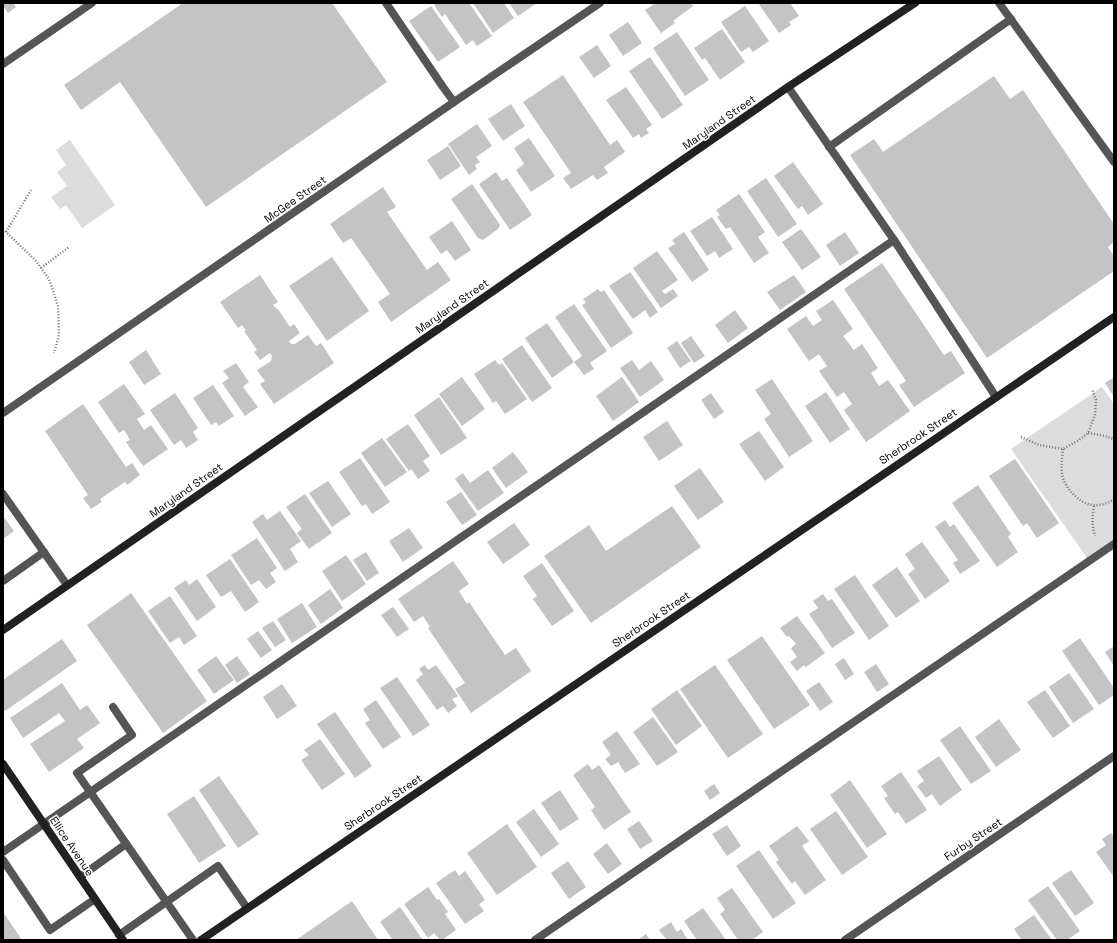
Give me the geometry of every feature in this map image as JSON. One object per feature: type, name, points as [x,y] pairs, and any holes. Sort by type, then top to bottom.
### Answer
[{"type":"main road","name":"Maryland Street","points":[[3,630],[788,88],[915,3]]},
{"type":"main road","name":"Sherbrook Street","points":[[201,940],[996,396],[1114,317]]},
{"type":"main road","name":"Ellice Avenue","points":[[3,764],[121,937]]},
{"type":"street","points":[[3,64],[92,3]]},
{"type":"street","points":[[386,3],[454,102]]},
{"type":"street","name":"McGee Street","points":[[3,414],[454,102],[600,3]]},
{"type":"street","points":[[999,3],[1114,162]]},
{"type":"street","points":[[829,147],[1011,19]]},
{"type":"street","points":[[788,88],[894,240],[996,396]]},
{"type":"street","points":[[3,852],[894,240]]},
{"type":"street","points":[[3,494],[67,586]]},
{"type":"street","points":[[536,940],[1114,544]]},
{"type":"street","points":[[3,581],[44,552]]},
{"type":"street","points":[[113,707],[132,735],[77,773],[193,940]]},
{"type":"street","name":"Furby Street","points":[[845,940],[1114,756]]},
{"type":"street","points":[[80,877],[126,844]]},
{"type":"street","points":[[3,860],[50,930],[95,899]]},
{"type":"street","points":[[121,937],[218,866],[247,908]]},
{"type":"path","points":[[6,232],[31,190]]},
{"type":"path","points":[[3,229],[36,261],[49,279],[58,306],[59,335],[54,353]]},
{"type":"path","points":[[40,268],[69,247]]},
{"type":"path","points":[[1021,437],[1039,445],[1064,449],[1088,433],[1095,415],[1096,400],[1092,388]]},
{"type":"path","points":[[1088,433],[1114,439]]},
{"type":"path","points":[[1064,449],[1062,475],[1068,489],[1076,497],[1094,506],[1114,500]]},
{"type":"path","points":[[1094,506],[1092,518],[1093,529],[1096,538],[1104,551]]},
{"type":"shaded area","points":[[70,140],[115,205],[82,228],[66,205],[60,209],[51,197],[67,186],[57,172],[66,165],[56,150]]},
{"type":"shaded area","points":[[1102,387],[1114,404],[1114,539],[1087,558],[1011,449]]},
{"type":"building","points":[[3,3],[14,3],[16,7],[8,13],[4,7],[3,8]]},
{"type":"building","points":[[183,3],[332,3],[387,82],[206,207],[120,82],[81,110],[64,85]]},
{"type":"building","points":[[437,3],[469,3],[492,36],[477,46],[473,40],[466,45],[445,14],[442,17],[434,5]]},
{"type":"building","points":[[473,3],[504,3],[514,18],[493,33]]},
{"type":"building","points":[[509,3],[537,3],[518,16]]},
{"type":"building","points":[[656,3],[691,3],[693,6],[673,21],[675,23],[661,33],[645,10]]},
{"type":"building","points":[[758,3],[790,3],[799,16],[789,22],[791,25],[779,33]]},
{"type":"building","points":[[431,6],[460,47],[438,62],[409,21]]},
{"type":"building","points":[[745,6],[769,41],[753,52],[749,47],[741,52],[721,22]]},
{"type":"building","points":[[628,22],[642,43],[623,56],[609,35]]},
{"type":"building","points":[[722,29],[745,62],[720,80],[705,58],[702,60],[694,48]]},
{"type":"building","points":[[677,32],[709,80],[685,96],[653,48]]},
{"type":"building","points":[[597,45],[611,66],[594,78],[579,57]]},
{"type":"building","points":[[650,57],[683,105],[662,119],[629,71]]},
{"type":"building","points":[[563,75],[610,145],[617,140],[625,152],[604,167],[608,173],[597,180],[593,175],[571,189],[563,178],[571,173],[523,102]]},
{"type":"building","points":[[994,76],[1010,99],[1023,90],[1114,224],[1114,242],[1108,247],[1114,256],[1114,271],[987,358],[850,155],[874,139],[883,152]]},
{"type":"building","points":[[626,87],[652,125],[646,129],[649,133],[641,138],[639,134],[633,138],[606,100]]},
{"type":"building","points":[[511,104],[525,126],[503,141],[488,119]]},
{"type":"building","points":[[477,124],[492,146],[476,157],[480,162],[475,165],[477,169],[469,175],[448,144]]},
{"type":"building","points":[[529,138],[555,176],[531,192],[516,170],[524,164],[514,148]]},
{"type":"building","points":[[448,146],[461,166],[440,180],[427,160]]},
{"type":"building","points":[[793,162],[823,204],[808,215],[802,206],[798,209],[774,176]]},
{"type":"building","points":[[496,172],[502,181],[507,178],[532,215],[510,230],[479,184]]},
{"type":"building","points":[[766,178],[797,224],[778,237],[747,191]]},
{"type":"building","points":[[472,184],[500,225],[498,229],[483,240],[478,238],[451,199]]},
{"type":"building","points":[[383,187],[396,207],[387,212],[427,270],[438,262],[451,280],[391,322],[378,302],[390,294],[351,238],[343,243],[330,224]]},
{"type":"building","points":[[739,194],[765,232],[758,237],[769,253],[754,263],[730,227],[726,229],[717,217],[720,215],[716,210]]},
{"type":"building","points":[[712,217],[733,249],[719,258],[715,251],[707,256],[690,231]]},
{"type":"building","points":[[452,221],[471,250],[455,261],[447,250],[441,254],[429,237]]},
{"type":"building","points":[[801,229],[821,257],[802,270],[782,242]]},
{"type":"building","points":[[684,232],[709,270],[692,282],[668,248],[675,244],[672,240]]},
{"type":"building","points":[[845,232],[859,253],[840,266],[826,245]]},
{"type":"building","points":[[657,251],[678,280],[662,291],[665,294],[673,289],[678,296],[661,308],[633,268]]},
{"type":"building","points":[[332,257],[369,311],[327,341],[289,286]]},
{"type":"building","points":[[882,263],[944,355],[951,351],[965,373],[914,407],[899,385],[906,381],[844,289]]},
{"type":"building","points":[[630,272],[658,312],[650,318],[645,310],[633,319],[609,286]]},
{"type":"building","points":[[260,275],[278,302],[273,305],[278,309],[290,327],[294,324],[300,333],[289,341],[291,344],[295,344],[308,335],[316,346],[321,343],[334,363],[274,404],[260,384],[265,381],[257,370],[271,361],[272,356],[270,353],[260,360],[254,352],[257,350],[244,331],[246,330],[242,325],[238,328],[220,302]]},
{"type":"building","points":[[794,275],[806,292],[780,310],[767,292]]},
{"type":"building","points":[[598,289],[601,292],[604,290],[633,333],[611,348],[582,305],[586,303],[583,299]]},
{"type":"building","points":[[833,300],[853,329],[843,336],[854,350],[862,344],[878,368],[871,373],[879,386],[888,380],[910,411],[866,442],[844,410],[852,404],[844,392],[837,397],[819,371],[827,366],[819,354],[809,361],[787,329],[806,316],[813,326],[822,320],[816,311]]},
{"type":"building","points":[[574,304],[607,351],[590,363],[594,369],[584,375],[574,362],[582,356],[555,317]]},
{"type":"building","points":[[735,310],[748,328],[728,343],[715,325]]},
{"type":"building","points":[[547,323],[574,362],[552,378],[525,338]]},
{"type":"building","points":[[691,336],[705,356],[694,363],[681,343]]},
{"type":"building","points":[[677,341],[691,361],[680,368],[667,348]]},
{"type":"building","points":[[522,345],[552,388],[532,402],[502,359]]},
{"type":"building","points":[[146,350],[161,374],[144,385],[129,362]]},
{"type":"building","points":[[495,360],[499,365],[502,363],[527,399],[505,414],[496,401],[493,403],[474,374]]},
{"type":"building","points":[[632,360],[639,370],[651,361],[664,380],[640,397],[620,368]]},
{"type":"building","points":[[236,363],[249,382],[243,387],[258,407],[245,416],[222,383],[229,378],[223,371]]},
{"type":"building","points":[[462,377],[485,409],[462,426],[439,394]]},
{"type":"building","points":[[622,377],[639,402],[613,421],[596,396]]},
{"type":"building","points":[[1114,377],[1114,397],[1105,383]]},
{"type":"building","points":[[772,379],[813,441],[789,457],[764,419],[771,414],[755,390]]},
{"type":"building","points":[[124,384],[145,414],[137,419],[144,430],[151,425],[168,449],[143,466],[126,442],[130,440],[124,430],[119,433],[98,402]]},
{"type":"building","points":[[213,385],[234,416],[219,426],[216,422],[211,425],[193,398]]},
{"type":"building","points":[[826,392],[850,429],[830,443],[805,406]]},
{"type":"building","points":[[175,393],[198,428],[193,432],[198,440],[186,448],[181,440],[174,445],[150,410]]},
{"type":"building","points":[[711,393],[724,412],[714,419],[701,400]]},
{"type":"building","points":[[439,397],[467,438],[441,455],[414,415]]},
{"type":"building","points":[[83,404],[126,467],[132,463],[140,475],[127,485],[125,482],[100,499],[102,502],[91,509],[83,498],[88,495],[45,431]]},
{"type":"building","points":[[667,421],[683,445],[659,461],[643,437]]},
{"type":"building","points":[[408,424],[430,456],[423,461],[430,471],[418,479],[411,469],[409,471],[386,439]]},
{"type":"building","points":[[759,431],[784,467],[765,481],[739,444]]},
{"type":"building","points":[[382,438],[407,472],[385,487],[361,453]]},
{"type":"building","points":[[513,452],[528,472],[506,488],[492,468]]},
{"type":"building","points":[[360,458],[390,502],[372,514],[366,504],[362,506],[339,472]]},
{"type":"building","points":[[1015,459],[1059,523],[1037,538],[1027,523],[1023,526],[989,476]]},
{"type":"building","points":[[700,468],[724,502],[698,520],[674,486]]},
{"type":"building","points":[[488,470],[504,493],[478,511],[455,479],[463,473],[470,483]]},
{"type":"building","points":[[328,481],[351,514],[332,527],[309,493]]},
{"type":"building","points":[[978,485],[1011,534],[1008,537],[1018,552],[997,567],[952,503]]},
{"type":"building","points":[[461,492],[477,515],[462,525],[446,502]]},
{"type":"building","points":[[305,494],[332,533],[309,549],[297,533],[302,529],[286,507]]},
{"type":"building","points":[[672,506],[701,547],[591,623],[544,556],[589,525],[606,551]]},
{"type":"building","points":[[280,511],[301,541],[290,549],[298,562],[285,571],[252,522],[263,514],[267,520]]},
{"type":"building","points":[[3,516],[14,531],[3,539]]},
{"type":"building","points":[[945,520],[950,527],[954,524],[980,561],[960,574],[953,563],[958,560],[935,527]]},
{"type":"building","points":[[514,523],[530,545],[503,564],[487,542]]},
{"type":"building","points":[[409,528],[423,548],[403,562],[389,541]]},
{"type":"building","points":[[257,538],[277,568],[270,573],[276,582],[266,589],[259,580],[251,585],[231,555]]},
{"type":"building","points":[[922,542],[950,581],[925,599],[908,574],[915,569],[905,554]]},
{"type":"building","points":[[366,552],[379,573],[367,581],[353,560]]},
{"type":"building","points":[[346,555],[366,584],[342,601],[322,571]]},
{"type":"building","points":[[230,559],[259,602],[245,612],[231,591],[221,597],[206,575]]},
{"type":"building","points":[[453,561],[469,584],[459,591],[467,604],[469,602],[505,655],[516,648],[531,671],[471,713],[455,689],[465,683],[428,628],[430,627],[423,616],[414,622],[398,599]]},
{"type":"building","points":[[542,563],[574,611],[552,626],[533,599],[537,596],[523,576]]},
{"type":"building","points":[[897,567],[920,601],[896,618],[872,585]]},
{"type":"building","points":[[855,575],[889,626],[869,640],[834,589]]},
{"type":"building","points":[[197,579],[216,607],[197,621],[174,588],[186,580],[189,585]]},
{"type":"building","points":[[330,589],[343,608],[321,624],[308,605]]},
{"type":"building","points":[[131,593],[207,701],[163,733],[87,625]]},
{"type":"building","points":[[823,594],[828,601],[832,599],[855,633],[832,648],[809,614],[818,608],[813,601]]},
{"type":"building","points":[[170,596],[197,636],[184,645],[179,637],[170,643],[148,611]]},
{"type":"building","points":[[302,603],[317,627],[292,643],[277,619]]},
{"type":"building","points":[[393,607],[409,629],[397,637],[381,615]]},
{"type":"building","points":[[797,616],[825,653],[806,667],[804,665],[797,671],[790,662],[797,657],[791,648],[796,644],[789,636],[787,637],[780,628]]},
{"type":"building","points":[[273,621],[286,640],[275,647],[262,628]]},
{"type":"building","points":[[258,631],[272,650],[261,658],[247,639]]},
{"type":"building","points":[[762,636],[810,705],[774,729],[727,660]]},
{"type":"building","points":[[1080,638],[1114,688],[1114,695],[1099,705],[1062,651]]},
{"type":"building","points":[[62,639],[77,661],[5,711],[3,708],[3,680]]},
{"type":"building","points":[[1114,646],[1114,666],[1105,652]]},
{"type":"building","points":[[216,656],[234,680],[214,694],[197,670]]},
{"type":"building","points":[[237,656],[250,674],[237,683],[225,665]]},
{"type":"building","points":[[844,658],[854,674],[845,680],[835,664]]},
{"type":"building","points":[[876,664],[889,684],[877,692],[864,672]]},
{"type":"building","points":[[425,665],[428,670],[436,665],[458,696],[452,699],[457,706],[448,713],[443,706],[437,710],[416,680],[423,674],[419,669]]},
{"type":"building","points":[[715,665],[763,734],[728,758],[680,689]]},
{"type":"building","points":[[1069,673],[1094,709],[1073,723],[1049,687]]},
{"type":"building","points":[[397,677],[430,725],[413,736],[380,688]]},
{"type":"building","points":[[819,682],[833,702],[820,711],[806,691]]},
{"type":"building","points":[[62,683],[80,710],[87,705],[100,723],[77,739],[84,748],[49,772],[30,744],[65,721],[59,713],[23,738],[10,718]]},
{"type":"building","points":[[282,684],[297,706],[277,719],[263,697]]},
{"type":"building","points":[[677,690],[702,726],[676,745],[651,709]]},
{"type":"building","points":[[1045,690],[1070,726],[1053,738],[1027,702]]},
{"type":"building","points":[[376,700],[401,737],[383,749],[365,723],[370,720],[363,709]]},
{"type":"building","points":[[335,712],[372,766],[355,778],[317,724]]},
{"type":"building","points":[[653,717],[678,752],[657,766],[633,732]]},
{"type":"building","points":[[999,719],[1021,750],[996,767],[975,737]]},
{"type":"building","points":[[960,726],[991,771],[971,784],[940,740]]},
{"type":"building","points":[[617,731],[640,764],[625,773],[618,762],[611,766],[605,759],[611,755],[602,742]]},
{"type":"building","points":[[320,739],[345,774],[322,790],[301,760],[309,755],[304,750]]},
{"type":"building","points":[[939,756],[962,790],[940,806],[932,794],[926,798],[917,786],[924,781],[917,771]]},
{"type":"building","points":[[588,764],[592,770],[599,765],[631,812],[604,830],[591,810],[595,807],[573,775]]},
{"type":"building","points":[[901,772],[927,810],[906,824],[898,812],[895,814],[884,798],[888,796],[881,786]]},
{"type":"building","points":[[219,776],[259,834],[238,848],[199,790]]},
{"type":"building","points":[[850,780],[887,834],[867,848],[830,795]]},
{"type":"building","points":[[714,784],[720,793],[710,800],[704,791]]},
{"type":"building","points":[[560,790],[579,819],[560,831],[541,803]]},
{"type":"building","points":[[194,796],[226,846],[199,863],[167,814]]},
{"type":"building","points":[[534,809],[559,844],[541,857],[516,822]]},
{"type":"building","points":[[836,811],[868,857],[842,875],[810,829]]},
{"type":"building","points":[[639,821],[653,841],[640,849],[627,829]]},
{"type":"building","points":[[507,824],[537,867],[497,895],[467,853]]},
{"type":"building","points":[[727,825],[741,846],[727,856],[712,834]]},
{"type":"building","points":[[797,826],[809,841],[802,846],[826,880],[805,895],[795,881],[792,884],[776,862],[779,860],[769,846]]},
{"type":"building","points":[[1111,833],[1114,837],[1114,877],[1096,852],[1106,845],[1102,839]]},
{"type":"building","points":[[607,843],[622,864],[608,874],[593,854]]},
{"type":"building","points":[[759,850],[796,903],[773,919],[736,866]]},
{"type":"building","points":[[568,861],[586,887],[569,899],[551,873]]},
{"type":"building","points":[[455,870],[459,876],[465,871],[485,900],[479,904],[484,911],[465,924],[436,883]]},
{"type":"building","points":[[1071,870],[1094,903],[1075,916],[1052,883]]},
{"type":"building","points":[[1048,886],[1080,931],[1067,940],[1057,940],[1028,900]]},
{"type":"building","points":[[428,887],[448,912],[445,914],[456,930],[442,940],[440,940],[434,933],[428,938],[404,904]]},
{"type":"building","points":[[732,888],[763,932],[752,940],[738,940],[720,914],[725,910],[717,898]]},
{"type":"building","points":[[352,901],[378,940],[296,940]]},
{"type":"building","points":[[400,907],[423,940],[393,940],[380,922]]},
{"type":"building","points":[[703,908],[726,940],[697,940],[684,921]]},
{"type":"building","points":[[3,912],[22,940],[3,940]]},
{"type":"building","points":[[1034,915],[1052,940],[1022,940],[1014,929]]},
{"type":"building","points":[[671,922],[677,932],[681,929],[688,940],[665,940],[666,939],[659,930]]},
{"type":"building","points":[[646,934],[650,940],[638,940]]}]
